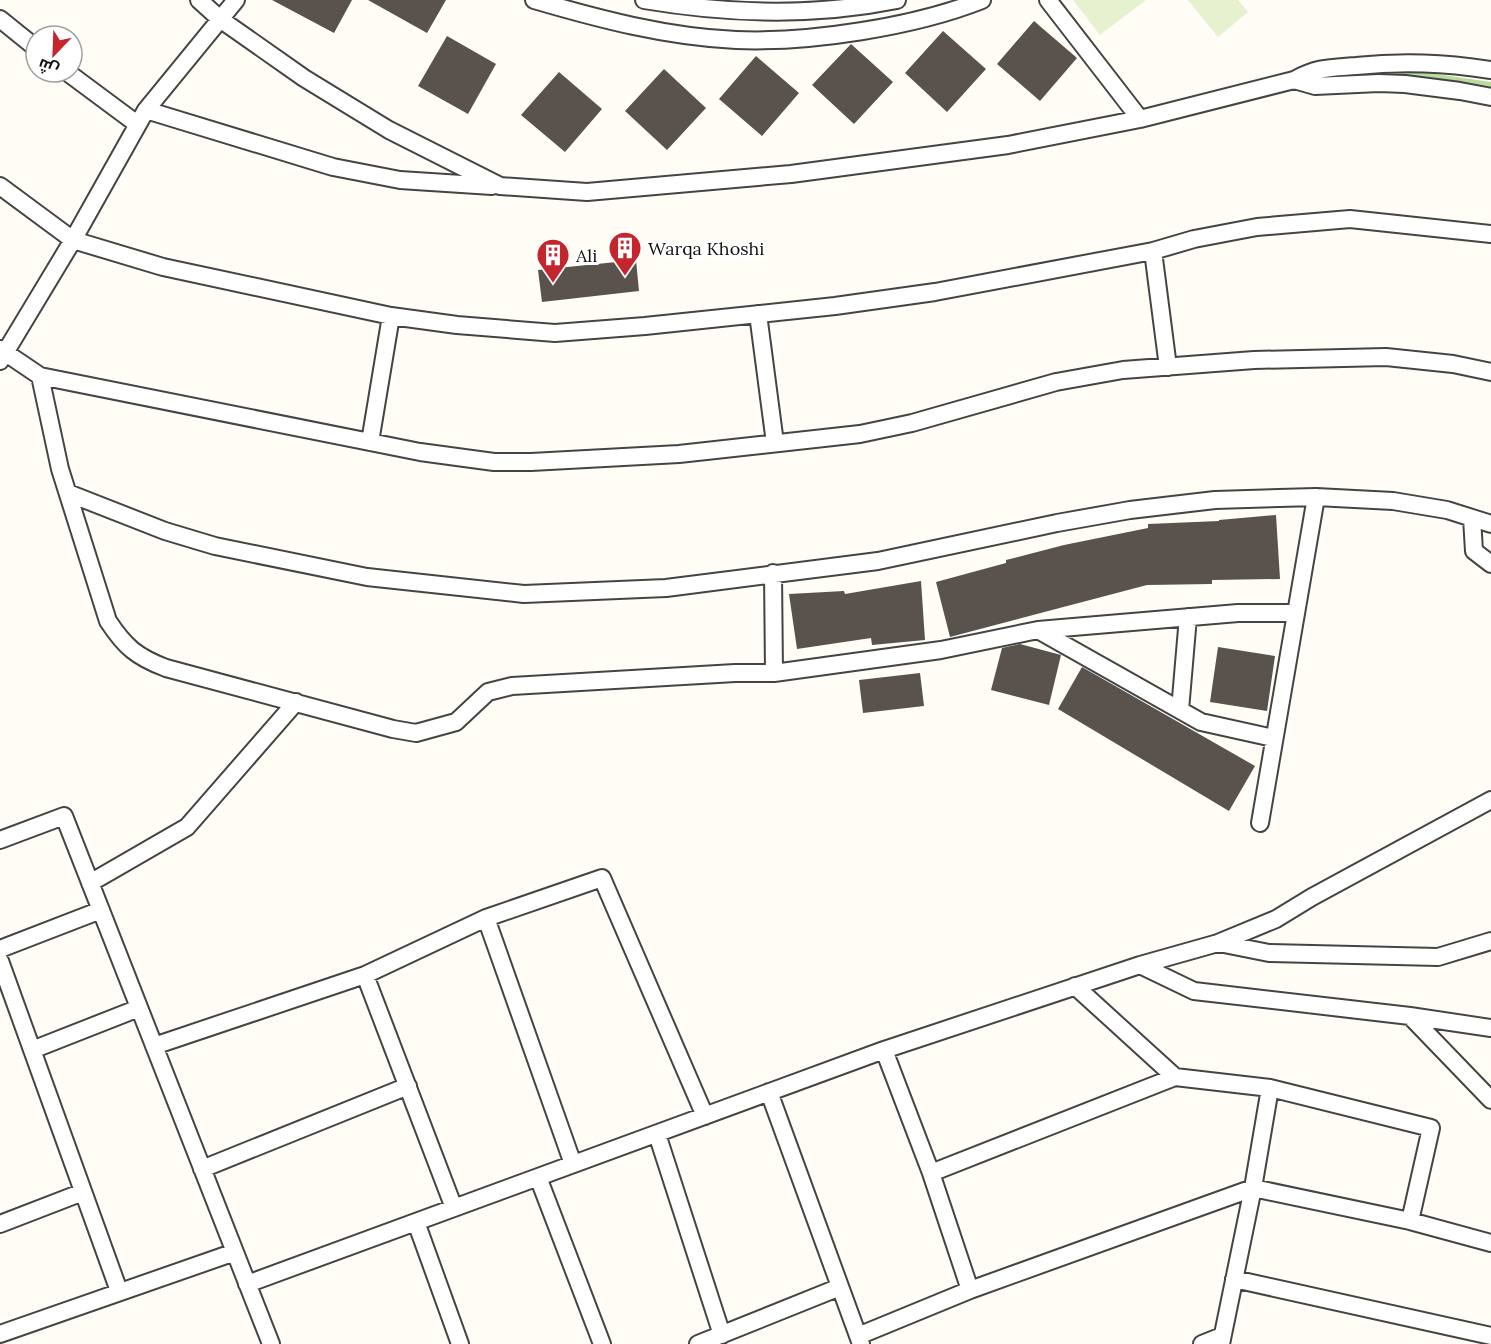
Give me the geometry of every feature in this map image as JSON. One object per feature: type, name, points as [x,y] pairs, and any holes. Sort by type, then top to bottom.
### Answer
[{"type":"street","points":[[199,0],[220,19],[304,78],[389,130],[500,186]]},
{"type":"street","points":[[236,0],[146,110],[73,240],[2,355],[40,376],[420,452],[494,462],[595,460],[678,454],[860,434],[912,423],[1056,382],[1123,370],[1254,360],[1386,357],[1453,364],[1491,372]]},
{"type":"street","points":[[534,0],[599,19],[735,40],[785,39],[881,27],[952,12],[982,0]]},
{"type":"street","points":[[644,0],[727,11],[770,12],[807,11],[897,0]]},
{"type":"street","points":[[1048,0],[1140,119]]},
{"type":"street","points":[[0,19],[24,38]]},
{"type":"street","points":[[146,110],[333,167],[400,180],[587,192],[791,174],[1008,145],[1140,119],[1294,80],[1313,70],[1385,63],[1435,63],[1491,70]]},
{"type":"street","points":[[1294,80],[1315,86],[1405,84],[1491,97]]},
{"type":"street","points":[[83,84],[137,124]]},
{"type":"street","points":[[0,186],[73,240],[163,267],[390,316],[492,329],[555,333],[758,314],[935,292],[1153,251],[1257,227],[1350,219],[1491,234]]},
{"type":"street","points":[[1153,251],[1168,367]]},
{"type":"street","points":[[758,314],[776,443]]},
{"type":"street","points":[[370,442],[390,316]]},
{"type":"street","points":[[40,376],[48,418],[68,493],[108,621],[121,641],[135,654],[166,668],[393,729],[417,732],[456,722],[488,692],[512,686],[774,673],[941,650],[1038,630],[1238,613],[1294,613]]},
{"type":"street","points":[[68,493],[165,531],[215,546],[367,577],[524,594],[666,588],[878,561],[1057,523],[1130,510],[1215,500],[1316,497],[1393,501],[1447,510],[1491,524]]},
{"type":"street","points":[[1260,823],[1294,613],[1316,497]]},
{"type":"street","points":[[1472,518],[1474,551],[1491,564]]},
{"type":"street","points":[[773,573],[774,673]]},
{"type":"street","points":[[1180,710],[1188,617]]},
{"type":"street","points":[[1038,630],[1201,722],[1273,738]]},
{"type":"street","points":[[90,883],[187,827],[296,702]]},
{"type":"street","points":[[247,1284],[884,1050],[1140,965],[1218,943],[1276,919],[1312,897],[1491,800]]},
{"type":"street","points":[[0,840],[64,816],[271,1344]]},
{"type":"street","points":[[154,1046],[366,975],[486,918],[602,878],[705,1116]]},
{"type":"street","points":[[0,949],[101,910]]},
{"type":"street","points":[[486,918],[573,1164]]},
{"type":"street","points":[[1218,943],[1269,953],[1438,957],[1491,941]]},
{"type":"street","points":[[0,961],[119,1292]]},
{"type":"street","points":[[1140,965],[1194,991],[1410,1016],[1491,1028]]},
{"type":"street","points":[[366,975],[454,1208]]},
{"type":"street","points":[[1075,986],[1175,1077]]},
{"type":"street","points":[[32,1050],[140,1008]]},
{"type":"street","points":[[1410,1016],[1491,1100]]},
{"type":"street","points":[[884,1050],[931,1173],[970,1290]]},
{"type":"street","points":[[931,1173],[1175,1077],[1270,1088],[1431,1128],[1410,1221]]},
{"type":"street","points":[[202,1169],[408,1086]]},
{"type":"street","points":[[1202,1344],[1222,1340],[1253,1188],[1270,1088]]},
{"type":"street","points":[[769,1092],[860,1340],[970,1290],[1253,1188],[1410,1221],[1491,1243]]},
{"type":"street","points":[[657,1134],[722,1335]]},
{"type":"street","points":[[538,1177],[602,1344]]},
{"type":"street","points":[[0,1224],[83,1192]]},
{"type":"street","points":[[416,1222],[460,1344]]},
{"type":"street","points":[[0,1334],[235,1252]]},
{"type":"street","points":[[1234,1280],[1491,1336]]},
{"type":"street","points":[[698,1344],[840,1287]]},
{"type":"green space","points":[[1073,0],[1146,0],[1100,35]]},
{"type":"green space","points":[[1188,0],[1238,0],[1248,12],[1218,37]]},
{"type":"green space","points":[[1363,71],[1415,71],[1491,82],[1491,88],[1434,78],[1337,75]]},
{"type":"building","points":[[272,0],[352,0],[334,33]]},
{"type":"building","points":[[368,0],[446,0],[427,33]]},
{"type":"building","points":[[1034,21],[1077,58],[1040,101],[997,64]]},
{"type":"building","points":[[943,31],[986,69],[947,112],[905,73]]},
{"type":"building","points":[[447,36],[496,64],[468,114],[418,86]]},
{"type":"building","points":[[851,44],[893,82],[854,124],[812,85]]},
{"type":"building","points":[[756,56],[799,93],[762,136],[719,99]]},
{"type":"building","points":[[664,69],[706,108],[667,150],[625,111]]},
{"type":"building","points":[[559,72],[602,109],[565,152],[521,115]]},
{"type":"building","points":[[636,260],[639,291],[542,302],[538,270]]},
{"type":"building","points":[[1276,515],[1280,579],[1212,580],[1212,584],[1147,585],[950,637],[936,582],[1064,545],[1148,528],[1148,524],[1219,521]]},
{"type":"building","points":[[921,581],[925,640],[872,645],[871,638],[797,649],[789,594],[844,591],[845,594]]},
{"type":"building","points":[[1020,644],[1061,655],[1049,705],[991,690],[1002,648]]},
{"type":"building","points":[[1218,647],[1275,656],[1267,711],[1210,702]]},
{"type":"building","points":[[1082,667],[1255,766],[1229,811],[1058,709]]},
{"type":"building","points":[[920,673],[924,706],[863,713],[859,680]]},
{"type":"place","name":"Warqa Khoshi","points":[[625,277]]},
{"type":"place","name":"Ali","points":[[553,284]]}]
